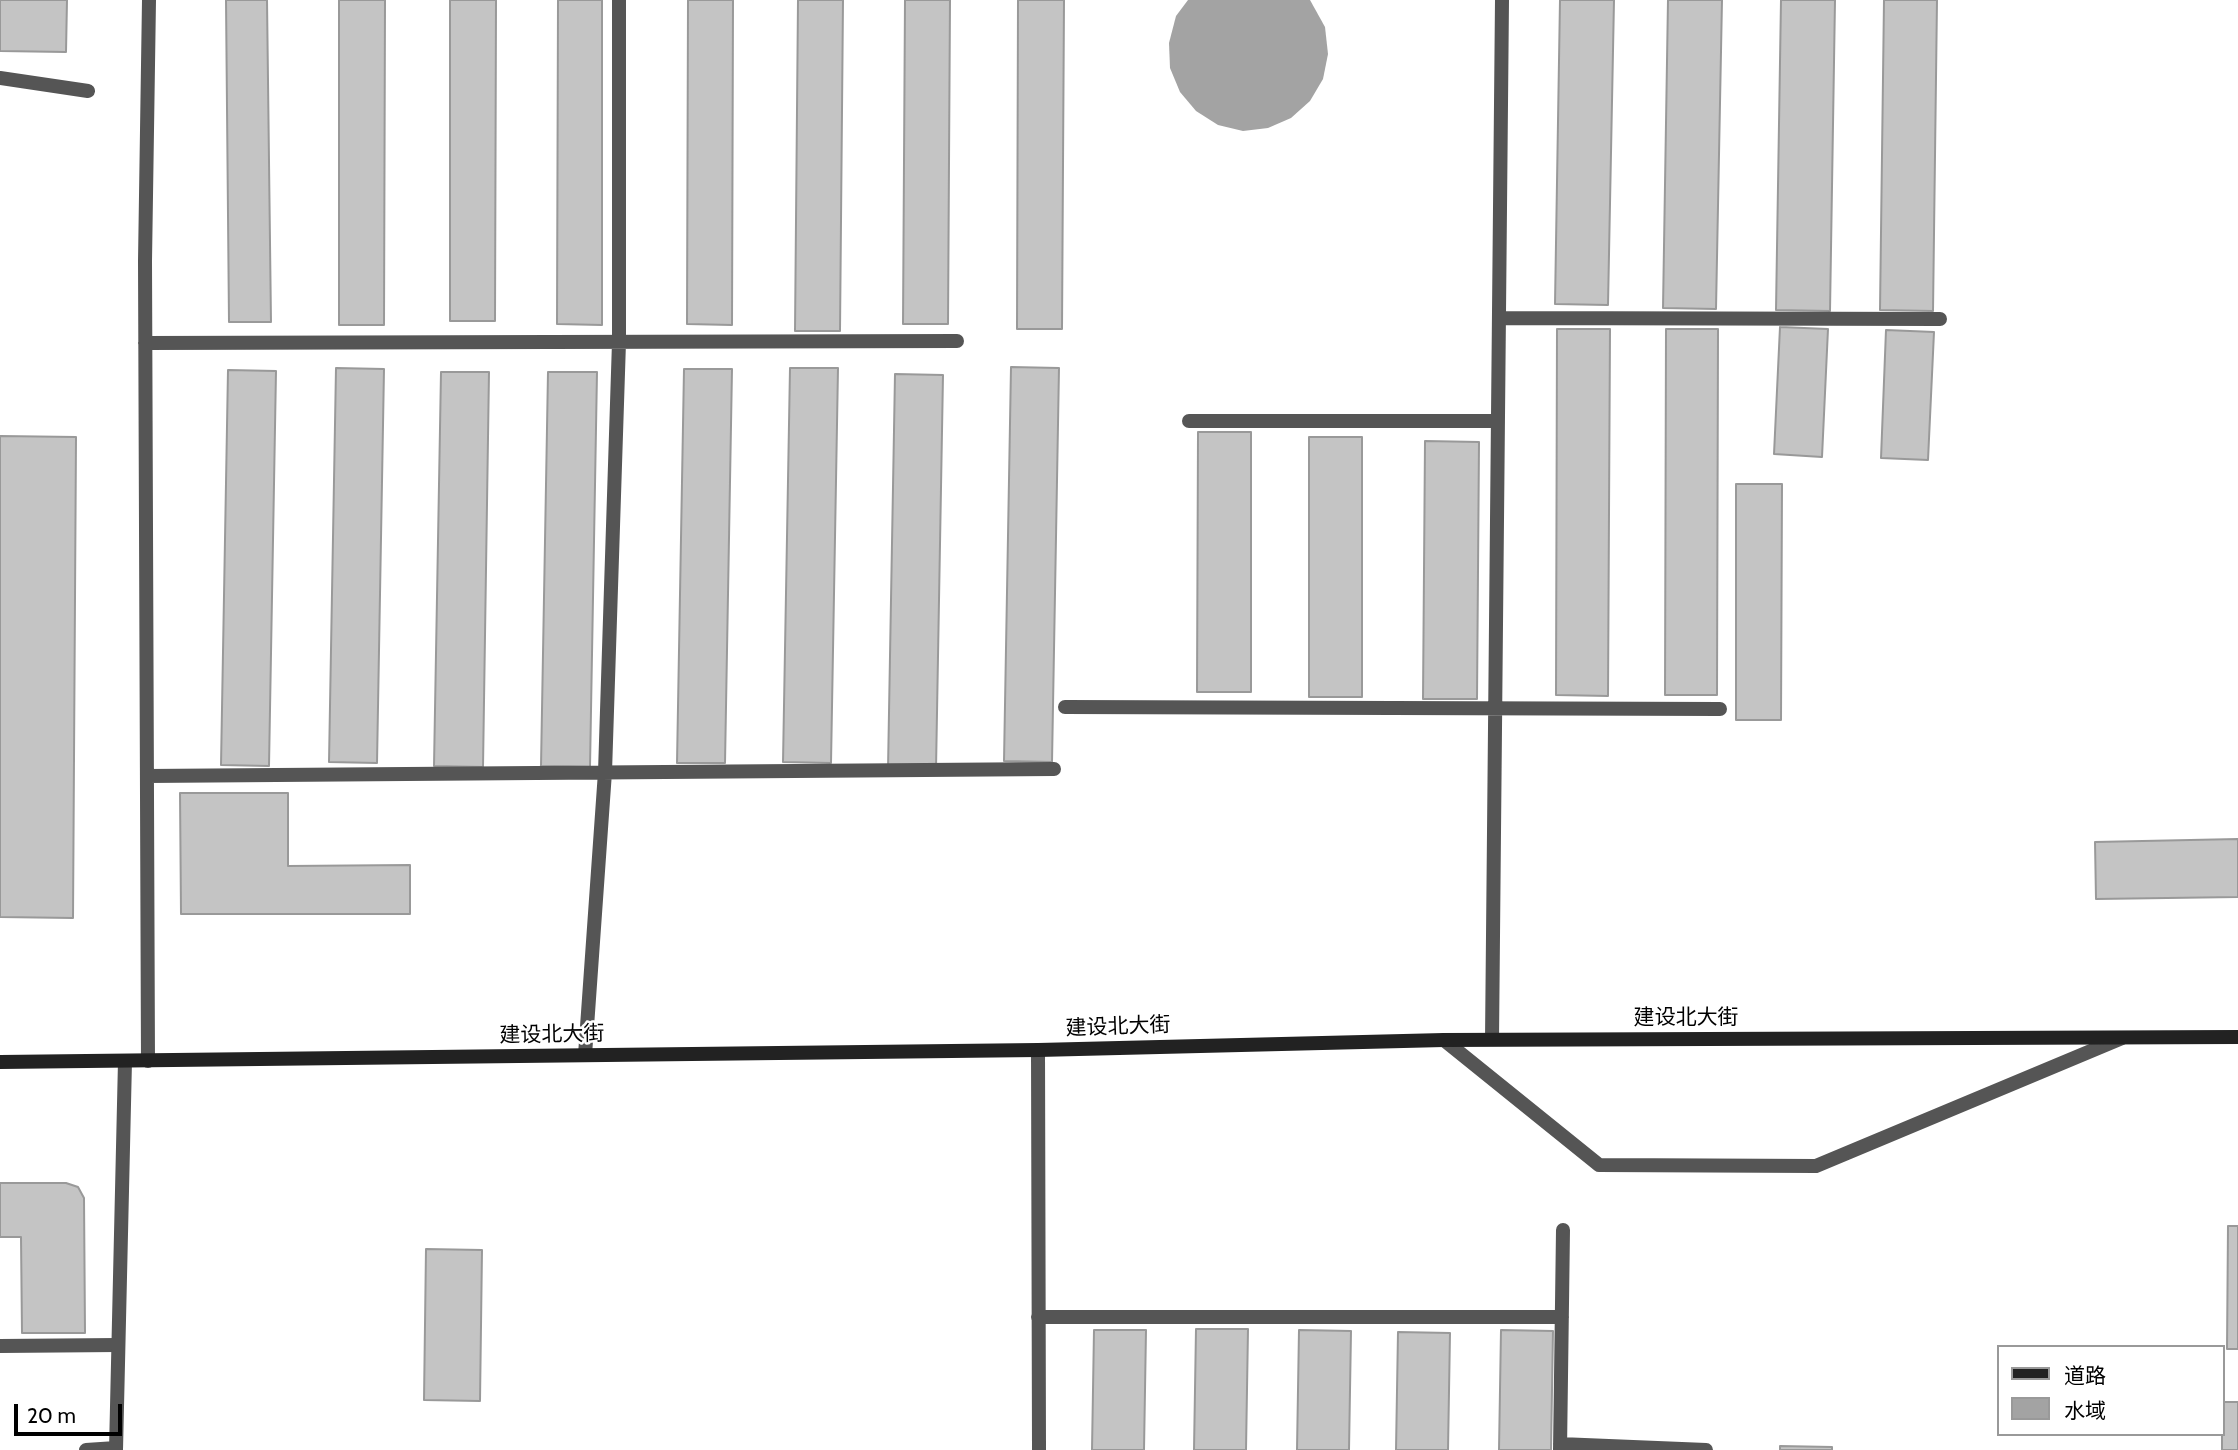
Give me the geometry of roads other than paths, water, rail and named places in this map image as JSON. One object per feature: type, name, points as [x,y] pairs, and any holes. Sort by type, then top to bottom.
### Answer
[{"type":"main road","name":"建设北大街","points":[[0,1062],[1038,1050],[1492,1039],[2238,1037]]},
{"type":"street","points":[[148,1061],[145,343],[149,0]]},
{"type":"street","points":[[585,1055],[606,772],[619,342],[619,0]]},
{"type":"street","points":[[1492,1039],[1502,0]]},
{"type":"street","points":[[0,78],[88,91]]},
{"type":"street","points":[[1499,317],[1940,319]]},
{"type":"street","points":[[145,343],[957,341]]},
{"type":"street","points":[[1189,421],[1498,421]]},
{"type":"street","points":[[1065,707],[1720,709]]},
{"type":"street","points":[[147,776],[1054,769]]},
{"type":"street","points":[[1444,1040],[1599,1165],[1816,1166],[2122,1038]]},
{"type":"street","points":[[1038,1050],[1039,1450]]},
{"type":"street","points":[[86,1450],[116,1449],[125,1061]]},
{"type":"street","points":[[1563,1230],[1560,1447],[1706,1450]]},
{"type":"street","points":[[1038,1317],[1562,1317]]},
{"type":"street","points":[[0,1346],[118,1345]]},
{"type":"water","points":[[1188,0],[1310,0],[1325,27],[1328,54],[1323,79],[1310,101],[1291,118],[1268,128],[1243,131],[1218,125],[1196,111],[1180,92],[1170,68],[1169,43],[1176,16]]}]
